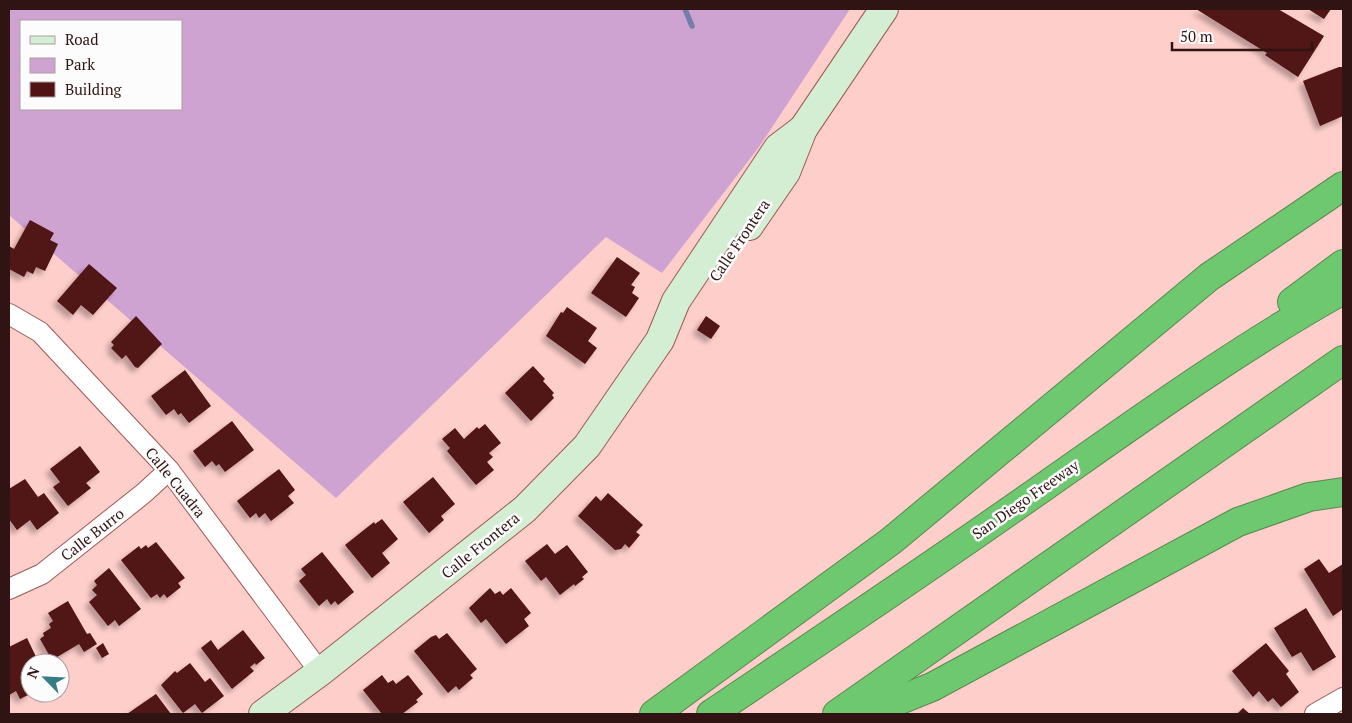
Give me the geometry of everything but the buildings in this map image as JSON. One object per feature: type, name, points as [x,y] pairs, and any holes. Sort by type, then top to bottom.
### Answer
[{"type":"highway","points":[[654,714],[891,541],[1209,278],[1343,186]]},
{"type":"highway","points":[[1159,405],[1236,344],[1343,264]]},
{"type":"highway","name":"San Diego Freeway","points":[[711,714],[1005,514],[1159,405],[1308,310],[1343,290]]},
{"type":"highway","points":[[837,714],[1343,360]]},
{"type":"highway","points":[[865,714],[932,687],[1238,522],[1309,497],[1343,492]]},
{"type":"street","name":"Calle Frontera","points":[[263,714],[320,672],[525,509],[586,446],[660,340],[680,326],[786,172],[803,129],[884,9]]},
{"type":"street","name":"Calle Cuadra","points":[[9,314],[40,332],[169,470],[320,672]]},
{"type":"street","name":"Calle Burro","points":[[9,589],[42,574],[144,493],[169,470]]},
{"type":"street","points":[[1316,714],[1343,698]]},
{"type":"green space","points":[[9,9],[850,9],[759,147],[662,273],[606,237],[336,498],[9,215]]},
{"type":"waterway","points":[[685,9],[692,26]]}]
